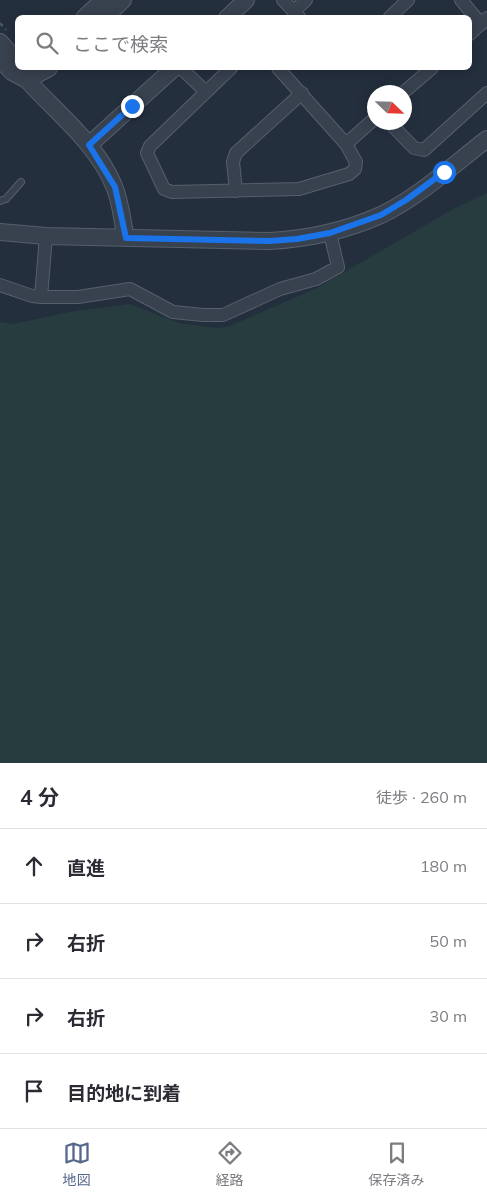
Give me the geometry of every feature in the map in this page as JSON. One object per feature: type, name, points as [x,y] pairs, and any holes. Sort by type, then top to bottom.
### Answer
[{"type":"street","points":[[87,15],[103,0]]},
{"type":"street","points":[[107,15],[123,0]]},
{"type":"street","points":[[230,15],[246,0]]},
{"type":"street","points":[[283,0],[297,14],[306,0]]},
{"type":"street","points":[[392,15],[408,0]]},
{"type":"street","points":[[461,0],[484,21],[472,32]]},
{"type":"street","points":[[0,42],[15,59]]},
{"type":"street","points":[[0,59],[12,72],[28,72],[89,145],[115,187],[126,238]]},
{"type":"street","points":[[89,145],[172,70]]},
{"type":"street","points":[[183,70],[206,92]]},
{"type":"street","points":[[229,70],[150,146],[147,153],[164,189],[172,192],[299,189],[349,174],[355,169],[356,162],[346,144],[280,70]]},
{"type":"street","points":[[412,85],[430,70]]},
{"type":"street","points":[[236,191],[233,162],[236,154],[302,93]]},
{"type":"street","points":[[397,130],[414,148],[424,150],[487,93]]},
{"type":"street","points":[[346,144],[367,125]]},
{"type":"street","points":[[0,232],[46,236],[269,241],[297,239],[330,233],[381,215],[406,200],[487,139]]},
{"type":"street","points":[[0,286],[41,297],[78,297],[130,289],[174,312],[223,315],[280,289],[316,279],[338,267],[330,233]]},
{"type":"street","points":[[41,297],[46,236]]},
{"type":"lane","points":[[0,201],[6,199],[21,182]]},
{"type":"green space","points":[[487,193],[487,763],[0,763],[0,322],[13,324],[75,311],[130,304],[179,323],[217,328],[230,326],[317,288],[453,209]]},
{"type":"route","points":[[132,106],[89,145],[115,187],[126,238],[269,241],[297,239],[330,233],[381,215],[430,184],[444,172]]}]
